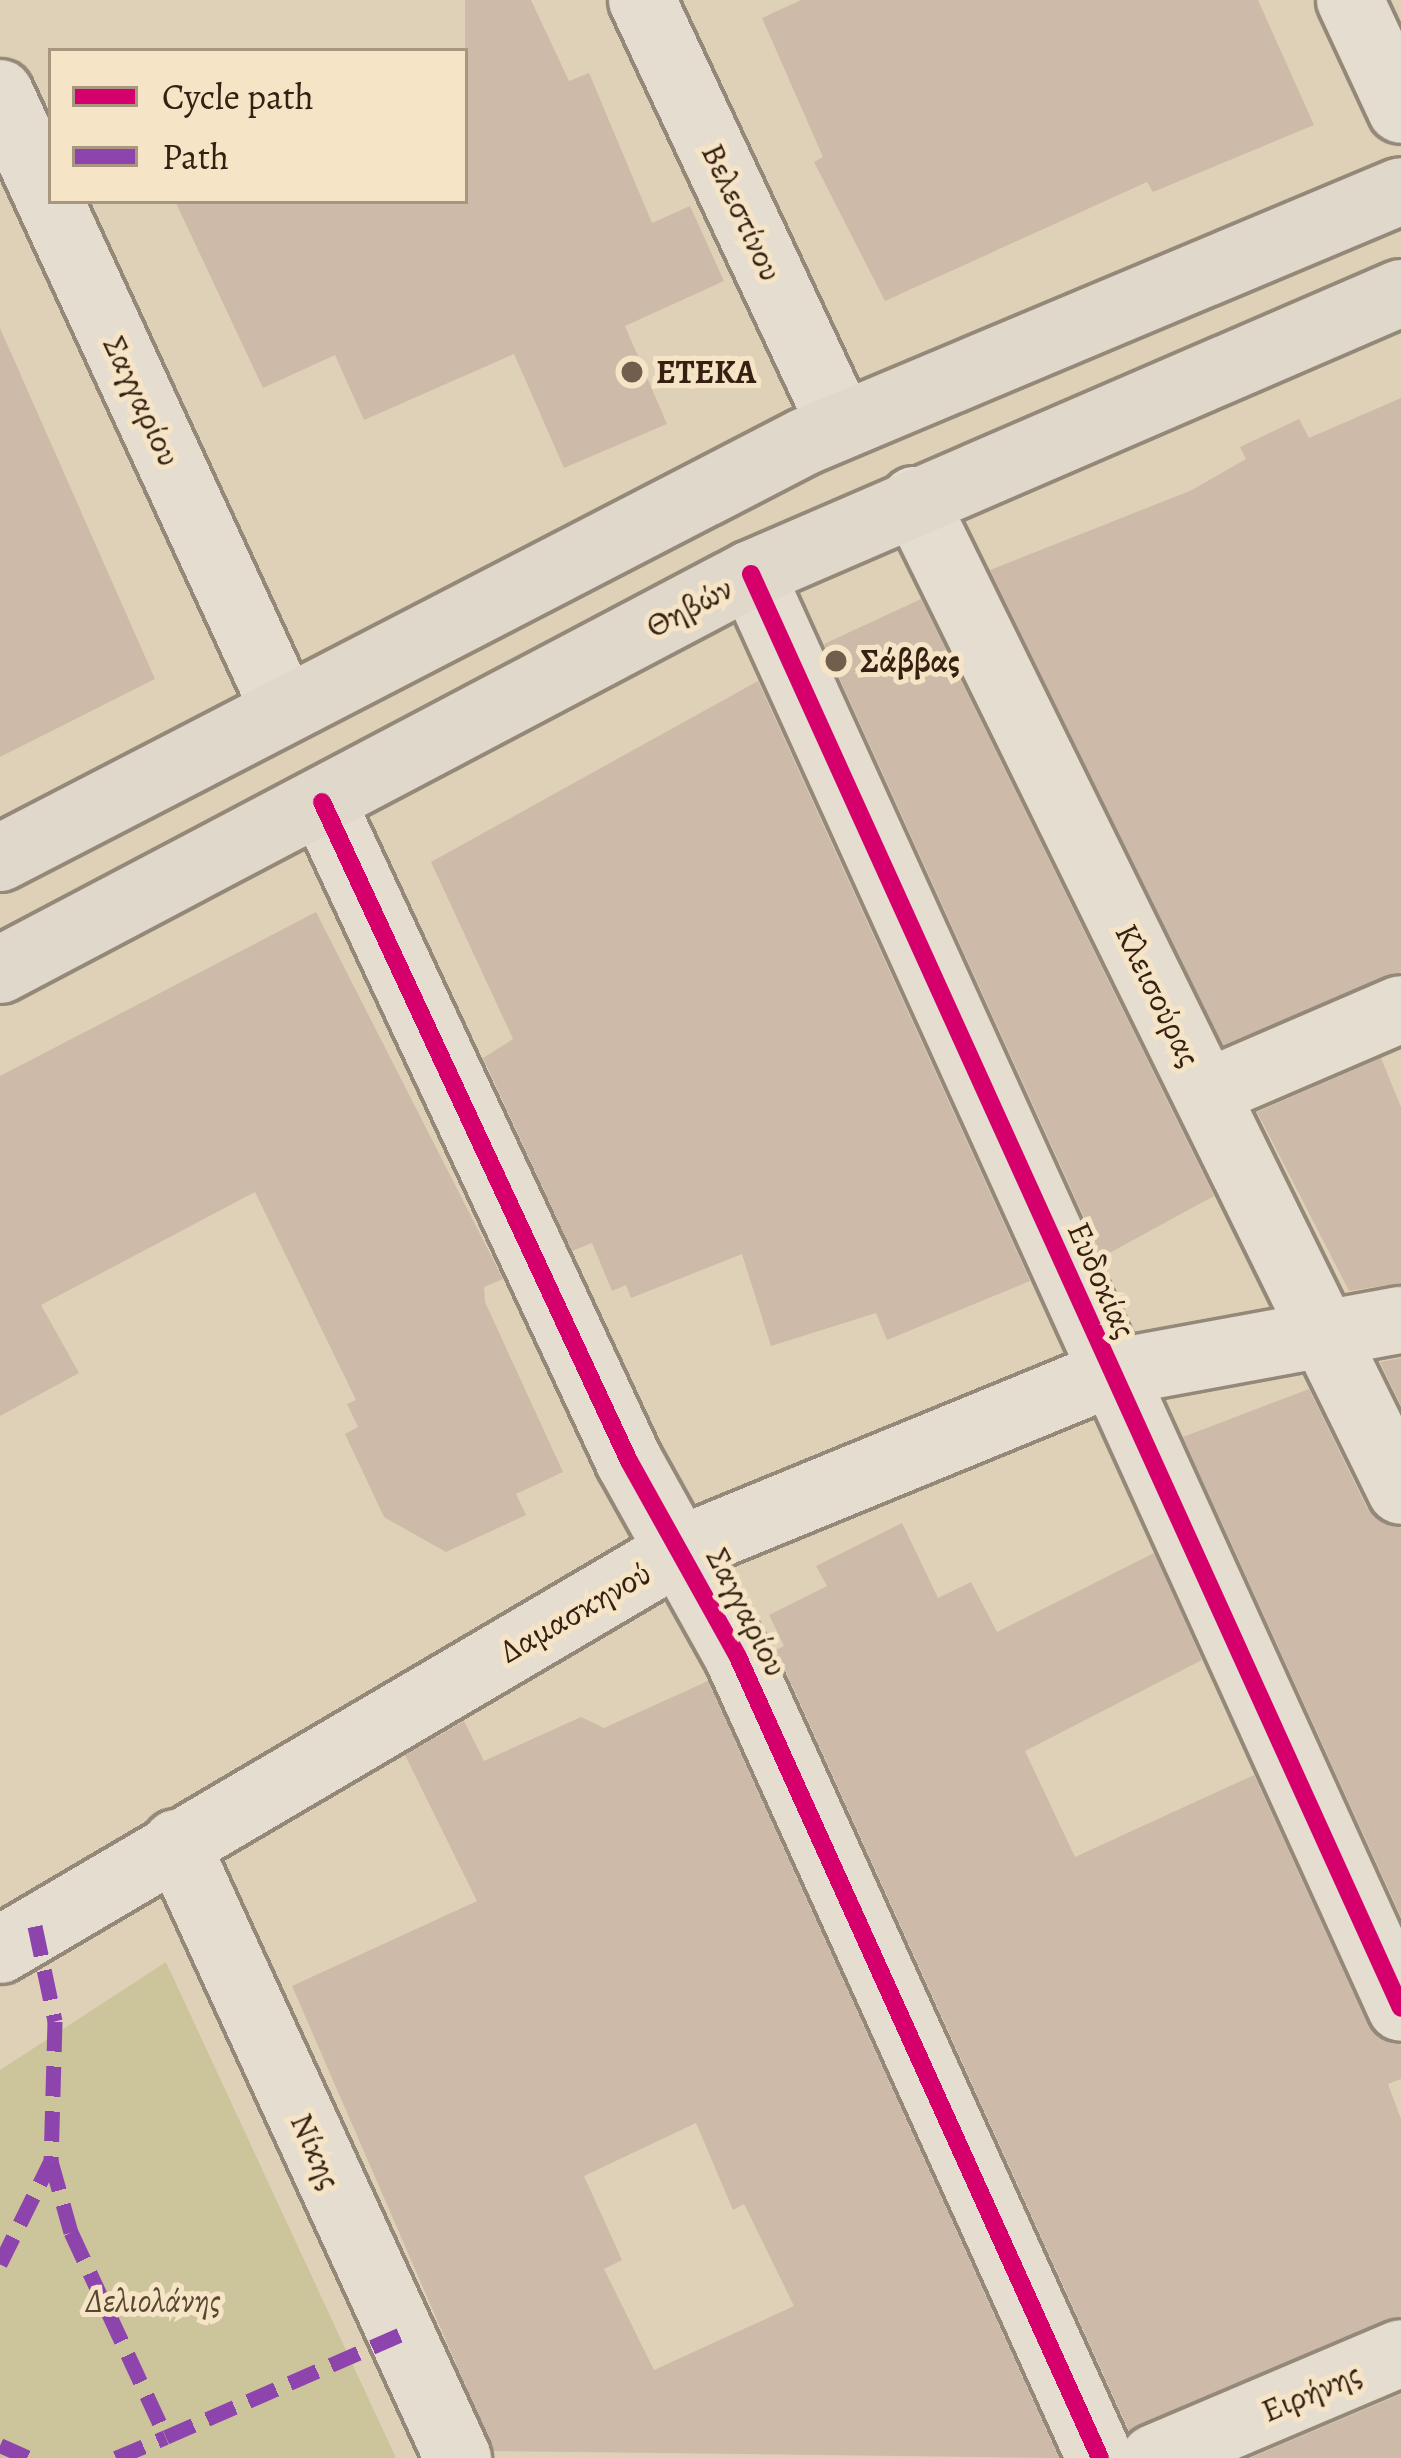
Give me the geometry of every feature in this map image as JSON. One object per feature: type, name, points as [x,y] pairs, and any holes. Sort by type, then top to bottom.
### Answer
[{"type":"main road","points":[[0,858],[842,424],[1401,191]]},
{"type":"main road","name":"Θηβών","points":[[0,970],[751,574],[1401,292]]},
{"type":"street","name":"Βελεστίνου","points":[[642,0],[842,424]]},
{"type":"street","points":[[1350,0],[1401,110]]},
{"type":"street","name":"Σαγγαρίου","points":[[0,93],[48,197]]},
{"type":"street","name":"Σαγγαρίου","points":[[51,204],[284,709]]},
{"type":"street","name":"Κλεισούρας","points":[[914,500],[1401,1491]]},
{"type":"street","name":"Ευδοκίας","points":[[751,574],[1401,2008]]},
{"type":"street","name":"Σαγγαρίου","points":[[322,802],[629,1461],[682,1550],[1100,2458]]},
{"type":"street","points":[[1207,1093],[1401,1009]]},
{"type":"street","name":"Δαμασκηνού","points":[[0,1950],[682,1550],[1111,1373],[1330,1341],[1401,1320]]},
{"type":"street","name":"Νίκης","points":[[176,1843],[458,2458]]},
{"type":"street","name":"Ειρήνης","points":[[1154,2458],[1401,2353]]},
{"type":"green space","name":"Δελιολάνης","points":[[166,1962],[396,2458],[0,2458],[0,2070]]},
{"type":"building","points":[[465,0],[531,0],[569,81],[589,73],[652,223],[690,206],[724,281],[625,326],[667,424],[564,468],[514,354],[364,420],[335,355],[263,388],[176,204],[468,204]]},
{"type":"building","points":[[801,0],[1258,0],[1314,125],[1153,192],[1147,182],[885,301],[814,162],[823,157],[762,18]]},
{"type":"building","points":[[0,328],[155,679],[0,757]]},
{"type":"building","points":[[1401,398],[1401,972],[1223,1045],[990,570],[1192,490],[1246,459],[1240,447],[1299,419],[1309,438]]},
{"type":"building","points":[[921,599],[1214,1196],[1102,1257],[824,644]]},
{"type":"building","points":[[758,681],[1030,1281],[887,1340],[876,1313],[771,1346],[742,1254],[631,1298],[626,1285],[612,1291],[592,1243],[572,1251],[483,1058],[513,1039],[431,862]]},
{"type":"building","points":[[316,912],[503,1279],[484,1287],[485,1302],[563,1472],[516,1494],[526,1515],[446,1552],[384,1517],[345,1434],[358,1427],[347,1404],[356,1400],[255,1192],[41,1305],[79,1373],[0,1416],[0,1076]]},
{"type":"building","points":[[1381,1058],[1401,1107],[1401,1283],[1349,1291],[1257,1112]]},
{"type":"building","points":[[1401,1358],[1401,1406],[1380,1362]]},
{"type":"building","points":[[1309,1389],[1367,1508],[1401,1528],[1401,1917],[1183,1437]]},
{"type":"building","points":[[902,1523],[938,1598],[971,1582],[997,1632],[1154,1553],[1202,1660],[1025,1751],[1075,1857],[1254,1775],[1367,2023],[1401,2045],[1401,2079],[1388,2084],[1401,2119],[1401,2316],[1129,2431],[776,1650],[784,1646],[769,1615],[827,1586],[816,1566]]},
{"type":"building","points":[[708,1681],[1059,2458],[494,2451],[292,1986],[477,1901],[405,1755],[464,1721],[484,1761],[581,1717],[604,1728]],"holes":[[[696,2123],[733,2210],[744,2204],[794,2306],[654,2370],[604,2269],[622,2260],[584,2176]]]},
{"type":"building","points":[[1401,2394],[1401,2458],[1250,2458]]},
{"type":"marked path","points":[[35,1926],[55,2021],[51,2161],[71,2232],[166,2437],[400,2335]]},
{"type":"marked path","points":[[0,2264],[51,2161]]},
{"type":"marked path","points":[[116,2458],[166,2437]]},
{"type":"marked path","points":[[0,2445],[29,2458]]},
{"type":"cycle path","points":[[751,574],[1401,2008]]},
{"type":"cycle path","points":[[322,802],[629,1461],[738,1657],[1100,2458]]},
{"type":"place","name":"ΕΤΕΚΑ","points":[[632,372]]},
{"type":"place","name":"Σάββας","points":[[836,661]]}]
